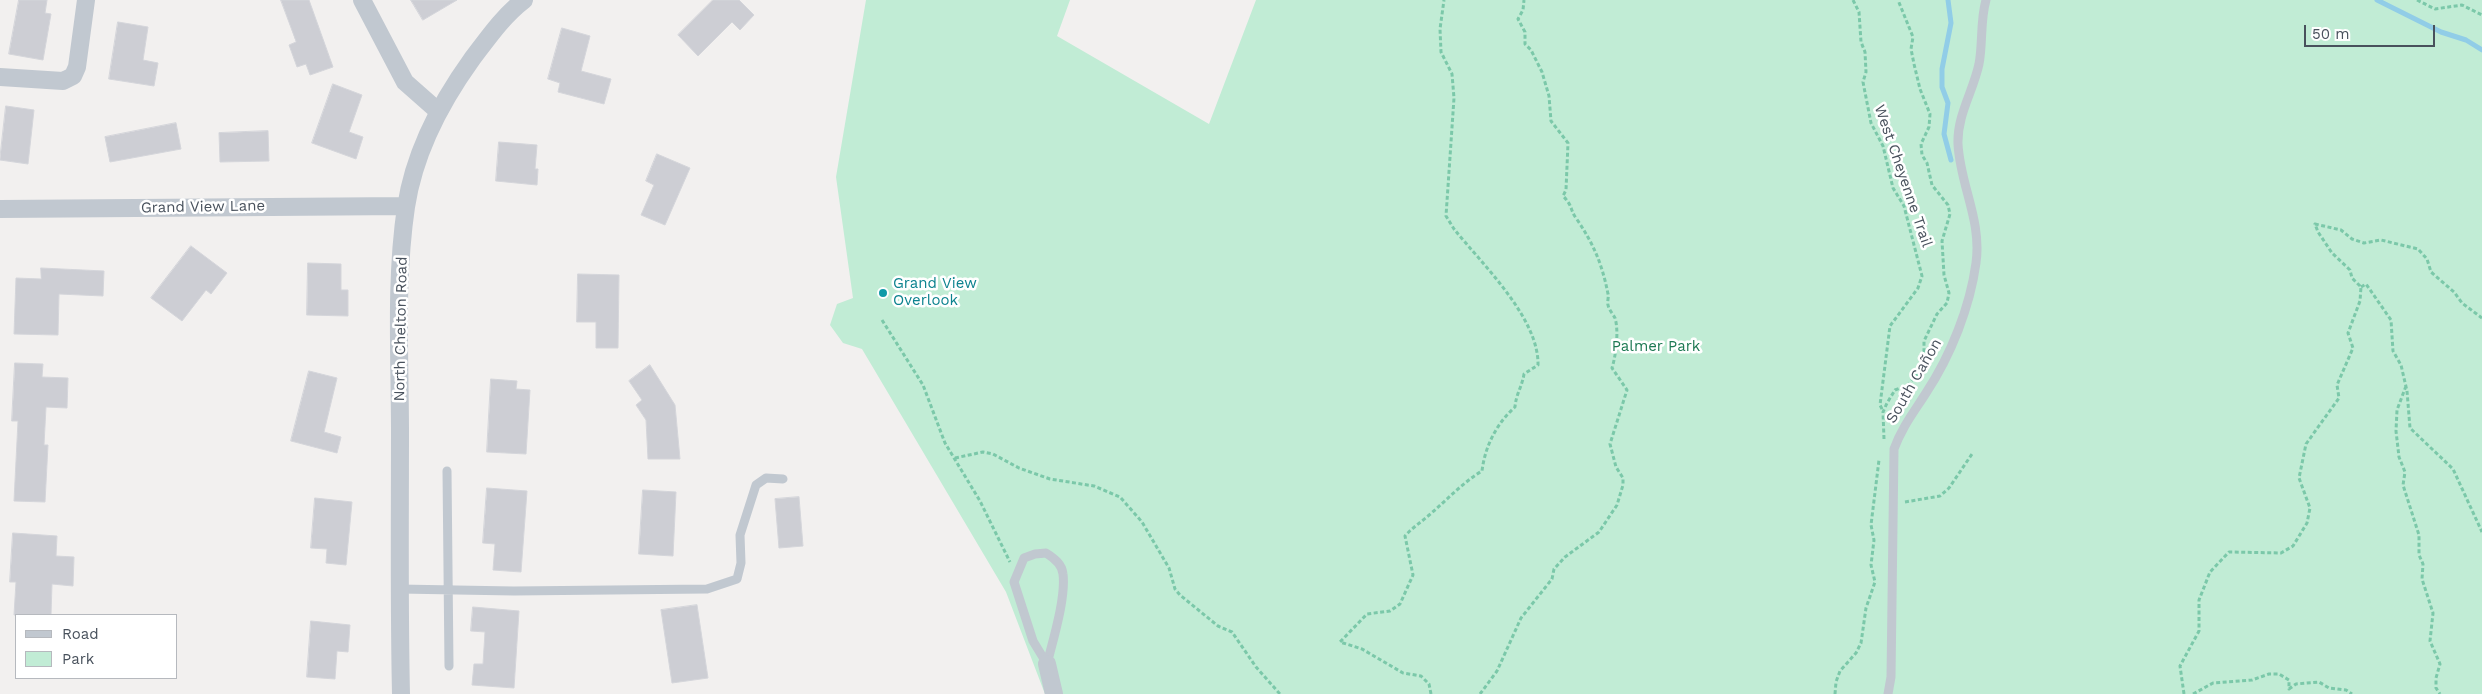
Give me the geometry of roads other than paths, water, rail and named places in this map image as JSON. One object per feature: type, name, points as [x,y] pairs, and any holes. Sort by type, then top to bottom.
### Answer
[{"type":"street","points":[[0,77],[63,81],[74,76],[77,67],[86,0]]},
{"type":"street","points":[[362,0],[405,82],[439,112]]},
{"type":"street","name":"North Chelton Road","points":[[401,694],[399,589],[400,266],[406,206],[424,145],[439,112],[463,71],[482,45],[503,19],[524,0]]},
{"type":"street","name":"Grand View Lane","points":[[0,209],[406,206]]},
{"type":"street","points":[[1047,664],[1054,694]]},
{"type":"lane","name":"South Cañon","points":[[1888,694],[1891,677],[1894,448],[1906,422],[1927,393],[1943,363],[1956,333],[1976,266],[1978,245],[1976,225],[1962,174],[1958,126],[1978,68],[1986,0]]},
{"type":"lane","points":[[447,472],[449,666]]},
{"type":"lane","points":[[399,589],[707,589],[737,579],[741,563],[740,535],[756,485],[766,478],[783,479]]},
{"type":"lane","points":[[1046,553],[1056,559],[1063,573],[1058,618],[1047,664],[1033,641],[1014,582],[1024,558],[1034,554],[1046,553]]},
{"type":"waterway","points":[[1948,0],[1951,23],[1942,69],[1942,87],[1948,103],[1944,134],[1951,160]]},
{"type":"waterway","points":[[2377,0],[2441,32],[2466,40],[2482,50]]},
{"type":"place","name":"Grand View Overlook","points":[[883,293]]},
{"type":"park label","name":"Palmer Park","points":[[1656,347]]}]
